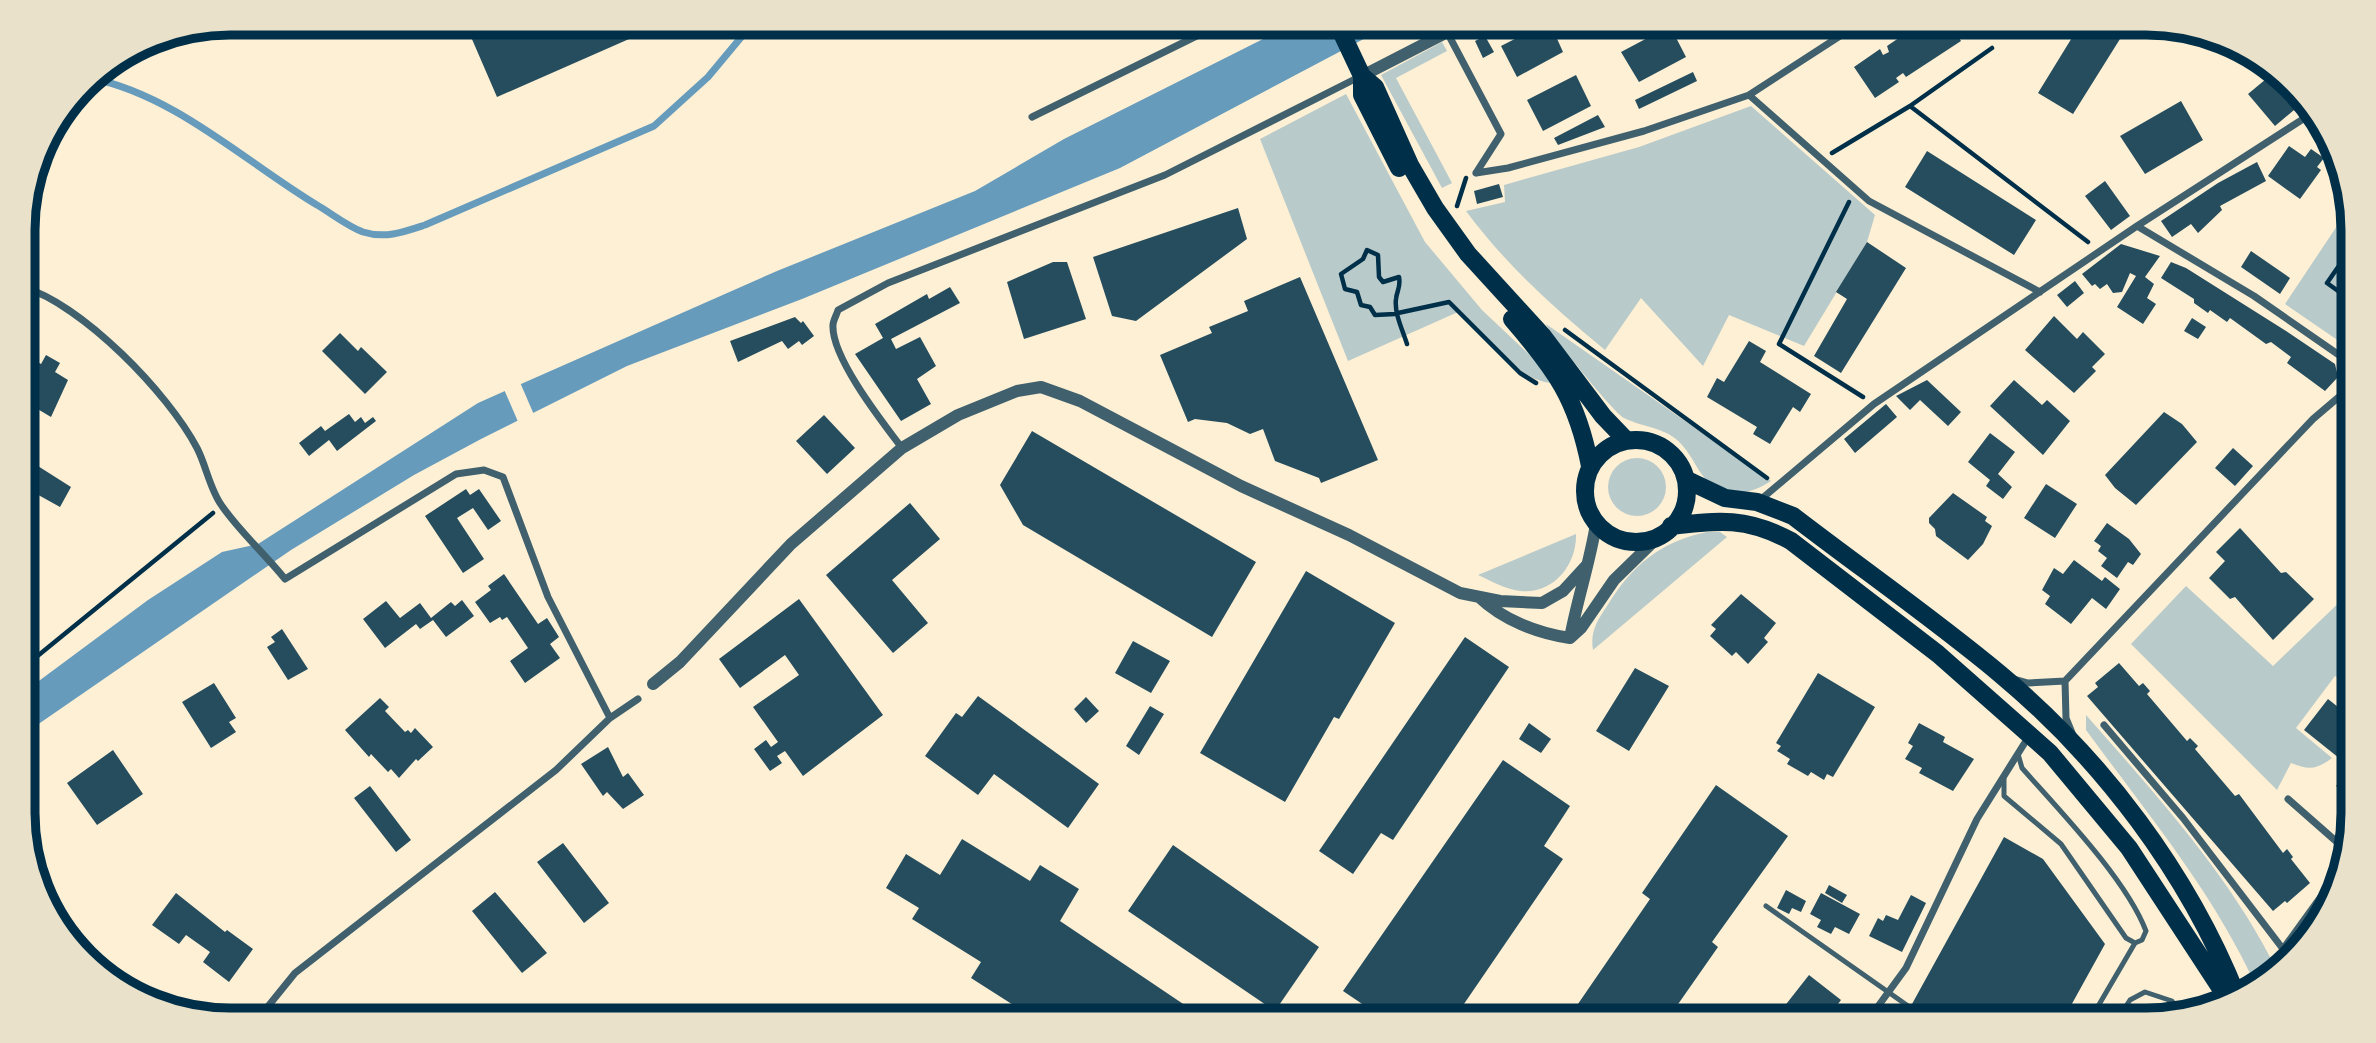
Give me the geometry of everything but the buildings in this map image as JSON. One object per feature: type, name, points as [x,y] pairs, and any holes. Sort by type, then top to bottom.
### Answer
[{"type":"main road","points":[[1342,35],[1359,72],[1362,95],[1430,218],[1466,268],[1561,380],[1577,411],[1590,466],[1584,496],[1596,524],[1621,540],[1636,542],[1656,539],[1684,510],[1687,480],[1681,466],[1665,449],[1642,440],[1626,440],[1600,454],[1590,466]]},
{"type":"main road","points":[[1359,72],[1375,87],[1410,165],[1461,244],[1542,335],[1603,416],[1626,440]]},
{"type":"main road","points":[[1687,480],[1725,498],[1757,502],[1793,516],[2001,675],[2082,754],[2172,869],[2217,944],[2234,987]]},
{"type":"main road","points":[[1671,526],[1729,520],[1769,529],[1791,541],[1938,654],[2050,753],[2129,848],[2223,992]]},
{"type":"street","points":[[1032,117],[1199,35]]},
{"type":"street","points":[[902,448],[871,410],[839,349],[833,326],[838,310],[888,283],[1165,176],[1359,72],[1440,35]]},
{"type":"street","points":[[1449,35],[1501,134],[1476,173]]},
{"type":"street","points":[[1476,173],[1508,168],[1644,131],[1749,95],[1842,35]]},
{"type":"street","points":[[1749,95],[1869,201],[1962,253],[2040,292]]},
{"type":"street","points":[[1757,502],[1874,404],[2137,226],[2305,118]]},
{"type":"street","points":[[2137,226],[2254,296],[2341,356]]},
{"type":"street","points":[[35,290],[95,328],[160,397],[196,445],[222,506],[285,579],[456,474],[484,470],[503,477],[548,597],[610,718]]},
{"type":"street","points":[[653,684],[680,662],[791,544],[902,448],[958,415],[1017,391],[1041,387],[1080,401],[1241,486],[1349,535],[1460,593],[1542,603],[1563,591],[1586,566]]},
{"type":"street","points":[[2001,675],[2028,683],[2065,681],[2313,419],[2341,396]]},
{"type":"street","points":[[1570,638],[1586,566],[1592,554],[1596,524]]},
{"type":"street","points":[[1570,638],[1581,628],[1614,580],[1656,539]]},
{"type":"street","points":[[1479,597],[1494,611],[1506,617],[1552,635],[1570,638]]},
{"type":"street","points":[[2065,681],[2066,718],[2082,754]]},
{"type":"street","points":[[267,1008],[295,973],[556,770],[610,718],[638,699]]},
{"type":"street","points":[[2104,725],[2183,818],[2283,949],[2324,892]]},
{"type":"street","points":[[1877,1008],[1906,968],[1977,819],[2029,736]]},
{"type":"street","points":[[2288,799],[2338,843]]},
{"type":"lane","points":[[2017,752],[2022,768],[2082,836],[2146,931],[2142,940],[2135,943],[2097,1008]]},
{"type":"lane","points":[[2004,773],[2004,796],[2061,844],[2126,938],[2135,943]]},
{"type":"lane","points":[[1766,906],[1909,1008]]},
{"type":"lane","points":[[2125,1008],[2130,1000],[2145,992],[2172,1001],[2174,1006]]},
{"type":"path","points":[[1822,159],[1910,106],[1992,48]]},
{"type":"path","points":[[1910,106],[2100,251]]},
{"type":"path","points":[[1464,217],[1457,206],[1463,180],[1476,173]]},
{"type":"path","points":[[1856,189],[1779,344],[1874,404]]},
{"type":"path","points":[[1407,344],[1398,313],[1396,300],[1401,286],[1399,277],[1383,282],[1379,277],[1378,255],[1367,250],[1363,259],[1341,274],[1345,289],[1357,292],[1361,305],[1370,307],[1375,315],[1398,313],[1449,302],[1520,373],[1539,385]]},
{"type":"path","points":[[2341,262],[2327,283],[2341,293]]},
{"type":"path","points":[[1558,325],[1770,481]]},
{"type":"path","points":[[35,658],[222,506]]},
{"type":"shaded area","points":[[1442,42],[1447,51],[1396,78],[1452,183],[1442,188],[1381,75]]},
{"type":"shaded area","points":[[1346,94],[1425,242],[1482,310],[1534,359],[1551,383],[1526,374],[1514,365],[1458,312],[1348,361],[1260,139]]},
{"type":"shaded area","points":[[1751,106],[1875,215],[1867,242],[1804,346],[1729,315],[1703,366],[1641,298],[1605,350],[1531,285],[1497,250],[1466,211],[1505,202],[1504,185],[1639,147]]},
{"type":"shaded area","points":[[2340,221],[2341,342],[2285,304]]},
{"type":"shaded area","points":[[1546,324],[1771,481],[1743,493],[1717,489],[1705,478],[1676,439],[1662,431],[1624,418],[1618,413]]},
{"type":"shaded area","points":[[1637,458],[1653,463],[1661,471],[1666,487],[1661,503],[1653,511],[1637,516],[1621,511],[1613,503],[1608,487],[1613,471],[1621,463]]},
{"type":"shaded area","points":[[1707,532],[1720,532],[1727,537],[1593,650],[1593,632],[1597,622],[1637,567],[1675,542]]},
{"type":"shaded area","points":[[1576,534],[1572,557],[1567,567],[1561,576],[1543,588],[1532,591],[1514,590],[1478,575]]},
{"type":"shaded area","points":[[2186,586],[2273,666],[2341,601],[2341,679],[2335,676],[2296,728],[2332,758],[2312,768],[2291,763],[2277,790],[2131,644]]},
{"type":"shaded area","points":[[2086,715],[2138,774],[2215,870],[2272,962],[2265,968],[2252,977],[2200,886],[2086,730]]},
{"type":"water","points":[[1271,35],[1371,35],[1120,168],[802,299],[627,366],[481,439],[414,475],[291,550],[35,726],[35,684],[148,600],[222,552],[258,544],[478,403],[777,271],[975,191],[1064,139]]},
{"type":"pier","points":[[519,380],[535,417],[519,424],[503,387]]},
{"type":"waterway","points":[[103,82],[151,99],[180,114],[345,223],[363,232],[387,235],[425,225],[654,126],[708,77],[743,35]]}]
